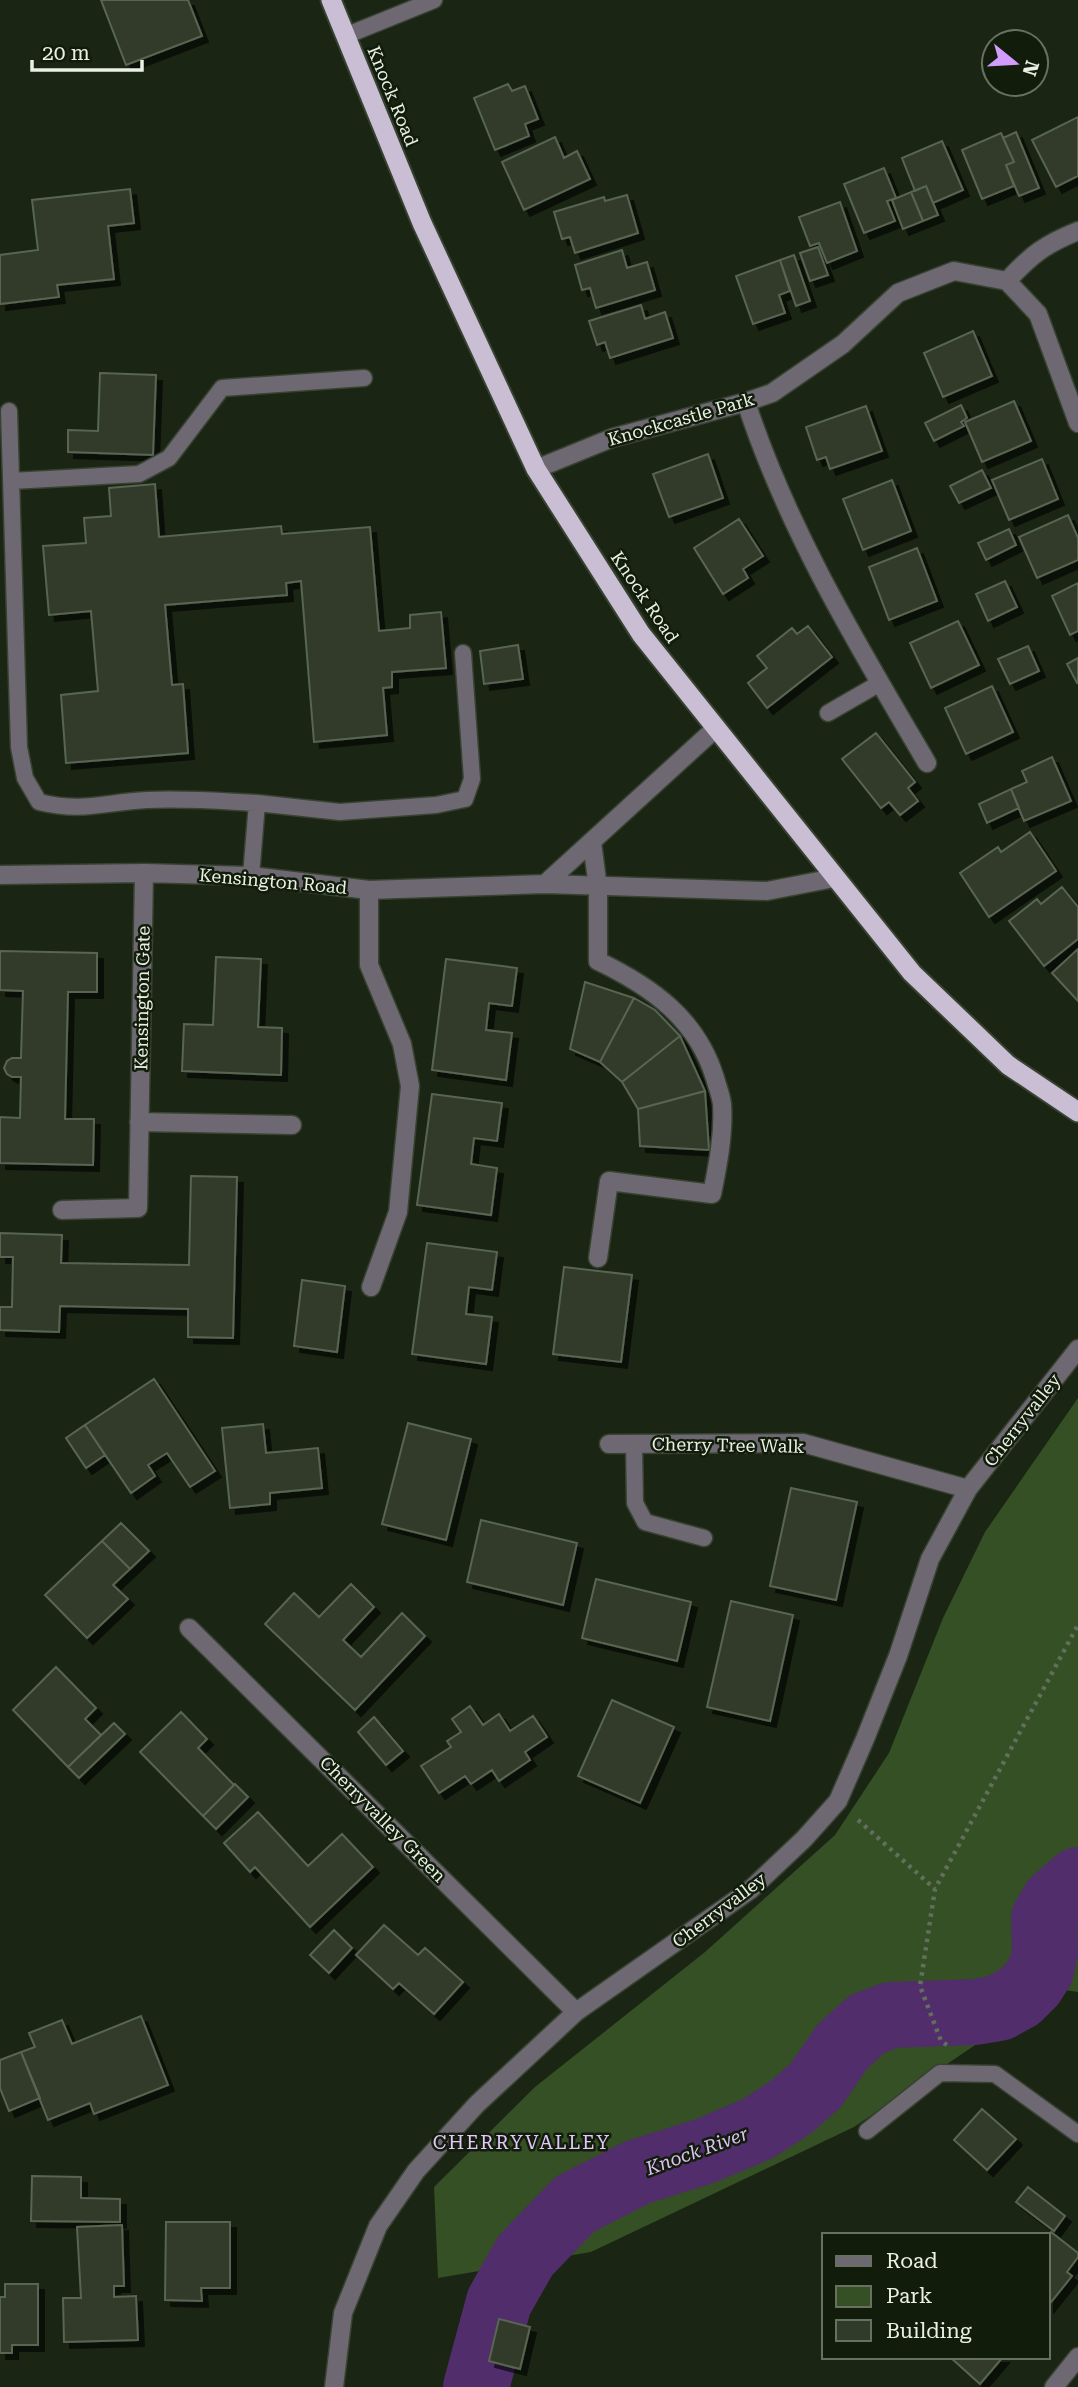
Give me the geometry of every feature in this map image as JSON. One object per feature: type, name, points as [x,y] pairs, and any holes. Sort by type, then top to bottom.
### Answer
[{"type":"highway","name":"Knock Road","points":[[331,0],[422,223],[536,469],[641,634],[912,973],[1008,1065],[1078,1112]]},
{"type":"street","points":[[1078,231],[1051,242],[1027,259],[1007,281],[1038,314],[1078,423]]},
{"type":"street","name":"Knockcastle Park","points":[[536,469],[612,438],[772,393],[843,344],[898,293],[954,271],[1007,281]]},
{"type":"street","points":[[746,402],[761,448],[824,586],[927,764]]},
{"type":"street","points":[[545,884],[716,728]]},
{"type":"street","points":[[592,842],[598,888],[598,961],[631,977],[664,1001],[691,1027],[709,1060],[722,1102],[721,1143],[712,1194],[610,1181],[598,1258]]},
{"type":"street","name":"Kensington Road","points":[[0,875],[144,873],[251,876],[369,890],[545,884],[598,888],[767,891],[834,878]]},
{"type":"street","name":"Kensington Gate","points":[[62,1210],[138,1208],[144,873]]},
{"type":"street","points":[[369,890],[369,965],[402,1044],[410,1086],[397,1212],[371,1287]]},
{"type":"street","points":[[139,1122],[292,1125]]},
{"type":"street","name":"Cherryvalley","points":[[334,2387],[342,2313],[378,2226],[416,2171],[477,2104],[576,2012],[750,1890],[804,1839],[838,1801],[893,1668],[930,1559],[968,1489],[1078,1349]]},
{"type":"street","name":"Cherry Tree Walk","points":[[609,1444],[803,1443],[968,1489]]},
{"type":"street","name":"Cherryvalley Green","points":[[189,1628],[576,2012]]},
{"type":"street","points":[[1054,2387],[1078,2357]]},
{"type":"lane","points":[[345,36],[433,0]]},
{"type":"lane","points":[[11,481],[139,474],[170,458],[222,388],[364,379]]},
{"type":"lane","points":[[9,411],[19,747],[24,778],[39,802],[61,808],[86,808],[138,800],[176,798],[340,812],[436,805],[465,799],[472,779],[463,653]]},
{"type":"lane","points":[[828,713],[880,683]]},
{"type":"lane","points":[[251,876],[257,803]]},
{"type":"lane","points":[[634,1444],[635,1503],[645,1522],[704,1538]]},
{"type":"lane","points":[[867,2130],[940,2073],[995,2074],[1078,2134]]},
{"type":"path","points":[[941,2041],[920,1986],[935,1889],[1078,1625]]},
{"type":"path","points":[[838,1801],[935,1889]]},
{"type":"green space","points":[[1078,1398],[1078,1992],[1058,1989],[854,2127],[591,2252],[438,2278],[434,2187],[535,2087],[705,1952],[835,1835],[889,1753],[943,1618],[985,1532]]},
{"type":"building","points":[[101,0],[188,0],[202,36],[126,65]]},
{"type":"building","points":[[508,84],[512,91],[525,86],[538,119],[525,124],[529,136],[495,150],[474,98]]},
{"type":"building","points":[[1078,117],[1078,176],[1056,187],[1032,140]]},
{"type":"building","points":[[1016,132],[1039,188],[1019,196],[1006,165],[1014,162],[1003,138]]},
{"type":"building","points":[[1001,133],[1014,162],[1006,165],[1014,186],[982,199],[962,150]]},
{"type":"building","points":[[555,137],[564,158],[577,151],[590,179],[524,210],[502,162]]},
{"type":"building","points":[[942,141],[963,190],[933,203],[926,186],[915,191],[902,158]]},
{"type":"building","points":[[884,168],[896,198],[887,201],[895,221],[864,233],[844,184]]},
{"type":"building","points":[[926,186],[938,215],[923,221],[911,192]]},
{"type":"building","points":[[130,189],[134,223],[108,226],[114,279],[57,285],[59,297],[0,304],[0,255],[38,250],[32,200]]},
{"type":"building","points":[[911,192],[923,221],[903,229],[892,200]]},
{"type":"building","points":[[627,195],[638,233],[575,253],[570,237],[562,239],[554,212],[604,197],[605,201]]},
{"type":"building","points":[[840,202],[857,251],[827,263],[819,243],[810,246],[799,217]]},
{"type":"building","points":[[818,247],[828,275],[810,281],[800,253]]},
{"type":"building","points":[[622,250],[627,268],[647,262],[655,290],[596,308],[590,288],[582,290],[575,265]]},
{"type":"building","points":[[794,255],[810,301],[796,306],[780,260]]},
{"type":"building","points":[[780,260],[790,291],[779,295],[785,313],[753,324],[736,276]]},
{"type":"building","points":[[641,305],[645,319],[665,312],[673,338],[610,358],[605,342],[597,345],[589,321]]},
{"type":"building","points":[[973,331],[992,376],[943,397],[924,353]]},
{"type":"building","points":[[100,373],[156,375],[153,455],[68,452],[68,430],[98,431]]},
{"type":"building","points":[[1014,401],[1031,441],[982,462],[965,422]]},
{"type":"building","points":[[961,405],[967,418],[961,422],[964,426],[934,441],[925,423]]},
{"type":"building","points":[[866,406],[882,451],[830,469],[826,457],[817,460],[806,427]]},
{"type":"building","points":[[708,454],[723,498],[669,517],[653,474]]},
{"type":"building","points":[[1042,459],[1058,499],[1009,520],[992,480]]},
{"type":"building","points":[[982,470],[991,488],[959,503],[950,486]]},
{"type":"building","points":[[892,480],[911,531],[863,550],[843,499]]},
{"type":"building","points":[[155,484],[159,537],[281,526],[282,534],[370,527],[379,631],[410,628],[410,615],[441,612],[446,668],[392,672],[392,687],[383,688],[387,735],[314,742],[301,581],[286,583],[287,595],[165,605],[172,685],[183,684],[188,753],[66,763],[61,695],[98,691],[91,611],[49,615],[43,546],[86,543],[84,518],[111,516],[109,488]]},
{"type":"building","points":[[1068,515],[1078,538],[1078,560],[1037,578],[1019,537]]},
{"type":"building","points":[[739,519],[763,556],[743,569],[748,578],[723,594],[694,548]]},
{"type":"building","points":[[1009,529],[1016,545],[986,560],[978,543]]},
{"type":"building","points":[[917,548],[937,601],[889,620],[869,567]]},
{"type":"building","points":[[1005,581],[1017,607],[988,621],[976,594]]},
{"type":"building","points":[[1078,583],[1078,631],[1070,635],[1052,596]]},
{"type":"building","points":[[958,621],[979,665],[931,688],[910,643]]},
{"type":"building","points":[[808,626],[832,657],[767,708],[748,683],[767,668],[757,656],[792,628],[797,634]]},
{"type":"building","points":[[518,645],[523,679],[484,684],[480,651]]},
{"type":"building","points":[[1028,646],[1039,671],[1010,684],[998,659]]},
{"type":"building","points":[[1078,658],[1078,683],[1077,683],[1067,664]]},
{"type":"building","points":[[992,686],[1013,732],[966,754],[945,708]]},
{"type":"building","points":[[876,733],[915,782],[908,788],[918,801],[900,815],[889,802],[881,808],[842,759]]},
{"type":"building","points":[[1052,757],[1071,801],[1024,821],[1011,789],[1027,782],[1022,771]]},
{"type":"building","points":[[1011,789],[1019,808],[987,823],[979,804]]},
{"type":"building","points":[[1030,832],[1056,871],[989,917],[960,873],[998,847],[1001,852]]},
{"type":"building","points":[[1062,887],[1078,907],[1078,939],[1044,966],[1009,921],[1037,899],[1041,904]]},
{"type":"building","points":[[1078,949],[1078,1001],[1052,973]]},
{"type":"building","points":[[0,951],[97,953],[97,992],[68,992],[65,1119],[94,1119],[93,1165],[0,1163],[0,1117],[20,1118],[21,1077],[12,1077],[4,1068],[12,1058],[21,1058],[23,991],[0,990]]},
{"type":"building","points":[[216,957],[261,959],[258,1027],[282,1028],[281,1075],[182,1071],[184,1024],[213,1025]]},
{"type":"building","points":[[446,959],[517,968],[512,1006],[489,1003],[486,1030],[512,1033],[506,1080],[432,1070]]},
{"type":"building","points":[[585,982],[634,998],[600,1062],[570,1049]]},
{"type":"building","points":[[634,998],[655,1010],[680,1036],[622,1082],[600,1062]]},
{"type":"building","points":[[680,1036],[705,1091],[638,1109],[622,1082]]},
{"type":"building","points":[[705,1091],[709,1150],[640,1146],[638,1109]]},
{"type":"building","points":[[432,1094],[502,1103],[497,1141],[474,1138],[471,1164],[497,1168],[491,1215],[417,1205]]},
{"type":"building","points":[[191,1176],[237,1177],[233,1338],[188,1337],[188,1309],[60,1306],[59,1332],[0,1330],[0,1307],[12,1307],[13,1257],[0,1257],[0,1233],[62,1235],[61,1263],[189,1265]]},
{"type":"building","points":[[427,1243],[497,1252],[492,1290],[469,1287],[466,1314],[492,1317],[486,1364],[412,1354]]},
{"type":"building","points":[[564,1267],[632,1275],[621,1362],[553,1354]]},
{"type":"building","points":[[302,1280],[345,1286],[337,1352],[294,1346]]},
{"type":"building","points":[[154,1379],[215,1471],[190,1487],[167,1453],[148,1465],[155,1476],[131,1493],[85,1425]]},
{"type":"building","points":[[408,1423],[471,1439],[446,1540],[382,1524]]},
{"type":"building","points":[[263,1424],[266,1453],[318,1448],[322,1488],[270,1493],[270,1504],[230,1508],[222,1428]]},
{"type":"building","points":[[85,1425],[105,1455],[86,1468],[66,1438]]},
{"type":"building","points":[[791,1488],[857,1502],[836,1600],[770,1586]]},
{"type":"building","points":[[481,1520],[577,1543],[563,1605],[467,1582]]},
{"type":"building","points":[[121,1523],[149,1551],[130,1569],[102,1541]]},
{"type":"building","points":[[102,1541],[130,1569],[113,1585],[128,1599],[87,1638],[45,1595]]},
{"type":"building","points":[[596,1579],[691,1602],[677,1661],[582,1638]]},
{"type":"building","points":[[351,1584],[374,1607],[343,1640],[361,1657],[402,1613],[425,1636],[355,1710],[265,1624],[294,1593],[319,1617]]},
{"type":"building","points":[[731,1601],[793,1615],[770,1721],[707,1707]]},
{"type":"building","points":[[56,1667],[96,1708],[85,1719],[101,1735],[68,1767],[13,1710]]},
{"type":"building","points":[[612,1700],[674,1727],[640,1803],[578,1776]]},
{"type":"building","points":[[470,1706],[483,1725],[499,1714],[510,1731],[533,1716],[547,1737],[525,1752],[530,1760],[499,1781],[492,1770],[471,1784],[465,1776],[439,1793],[421,1766],[451,1747],[447,1741],[461,1732],[452,1719]]},
{"type":"building","points":[[181,1712],[207,1739],[198,1748],[234,1785],[203,1816],[140,1752]]},
{"type":"building","points":[[374,1717],[403,1751],[386,1765],[358,1732]]},
{"type":"building","points":[[114,1723],[125,1734],[79,1778],[68,1767]]},
{"type":"building","points":[[235,1784],[248,1797],[216,1829],[203,1816]]},
{"type":"building","points":[[258,1812],[308,1866],[342,1834],[373,1867],[310,1927],[255,1867],[250,1872],[224,1843]]},
{"type":"building","points":[[384,1925],[418,1955],[425,1948],[463,1982],[434,2014],[399,1983],[393,1989],[356,1955]]},
{"type":"building","points":[[334,1930],[352,1948],[329,1973],[310,1955]]},
{"type":"building","points":[[141,2016],[168,2085],[94,2114],[90,2103],[48,2120],[21,2052],[35,2047],[29,2033],[62,2020],[72,2044]]},
{"type":"building","points":[[21,2052],[40,2098],[9,2111],[0,2088],[0,2060]]},
{"type":"building","points":[[982,2109],[1016,2139],[987,2170],[954,2140]]},
{"type":"building","points":[[32,2176],[81,2177],[81,2198],[120,2199],[120,2222],[31,2221]]},
{"type":"building","points":[[1028,2187],[1065,2216],[1054,2231],[1016,2202]]},
{"type":"building","points":[[166,2222],[230,2222],[230,2288],[201,2288],[202,2301],[165,2300]]},
{"type":"building","points":[[122,2225],[124,2286],[114,2286],[114,2297],[136,2296],[138,2340],[64,2342],[63,2298],[81,2298],[77,2227]]},
{"type":"building","points":[[1050,2233],[1078,2253],[1078,2257],[1067,2272],[1072,2276],[1050,2304]]},
{"type":"building","points":[[5,2284],[38,2284],[38,2345],[12,2345],[12,2353],[0,2353],[0,2297],[5,2297]]},
{"type":"building","points":[[499,2319],[530,2327],[520,2369],[489,2361]]},
{"type":"building","points":[[952,2359],[1001,2359],[980,2384]]},
{"type":"waterway","name":"Knock River","points":[[476,2387],[499,2302],[525,2256],[575,2204],[638,2172],[705,2151],[759,2128],[791,2107],[815,2086],[842,2047],[867,2024],[891,2015],[975,2012],[999,2008],[1019,1997],[1041,1970],[1045,1952],[1044,1918],[1054,1901],[1078,1880]]},
{"type":"district","name":"CHERRYVALLEY","points":[[522,2142]]}]
